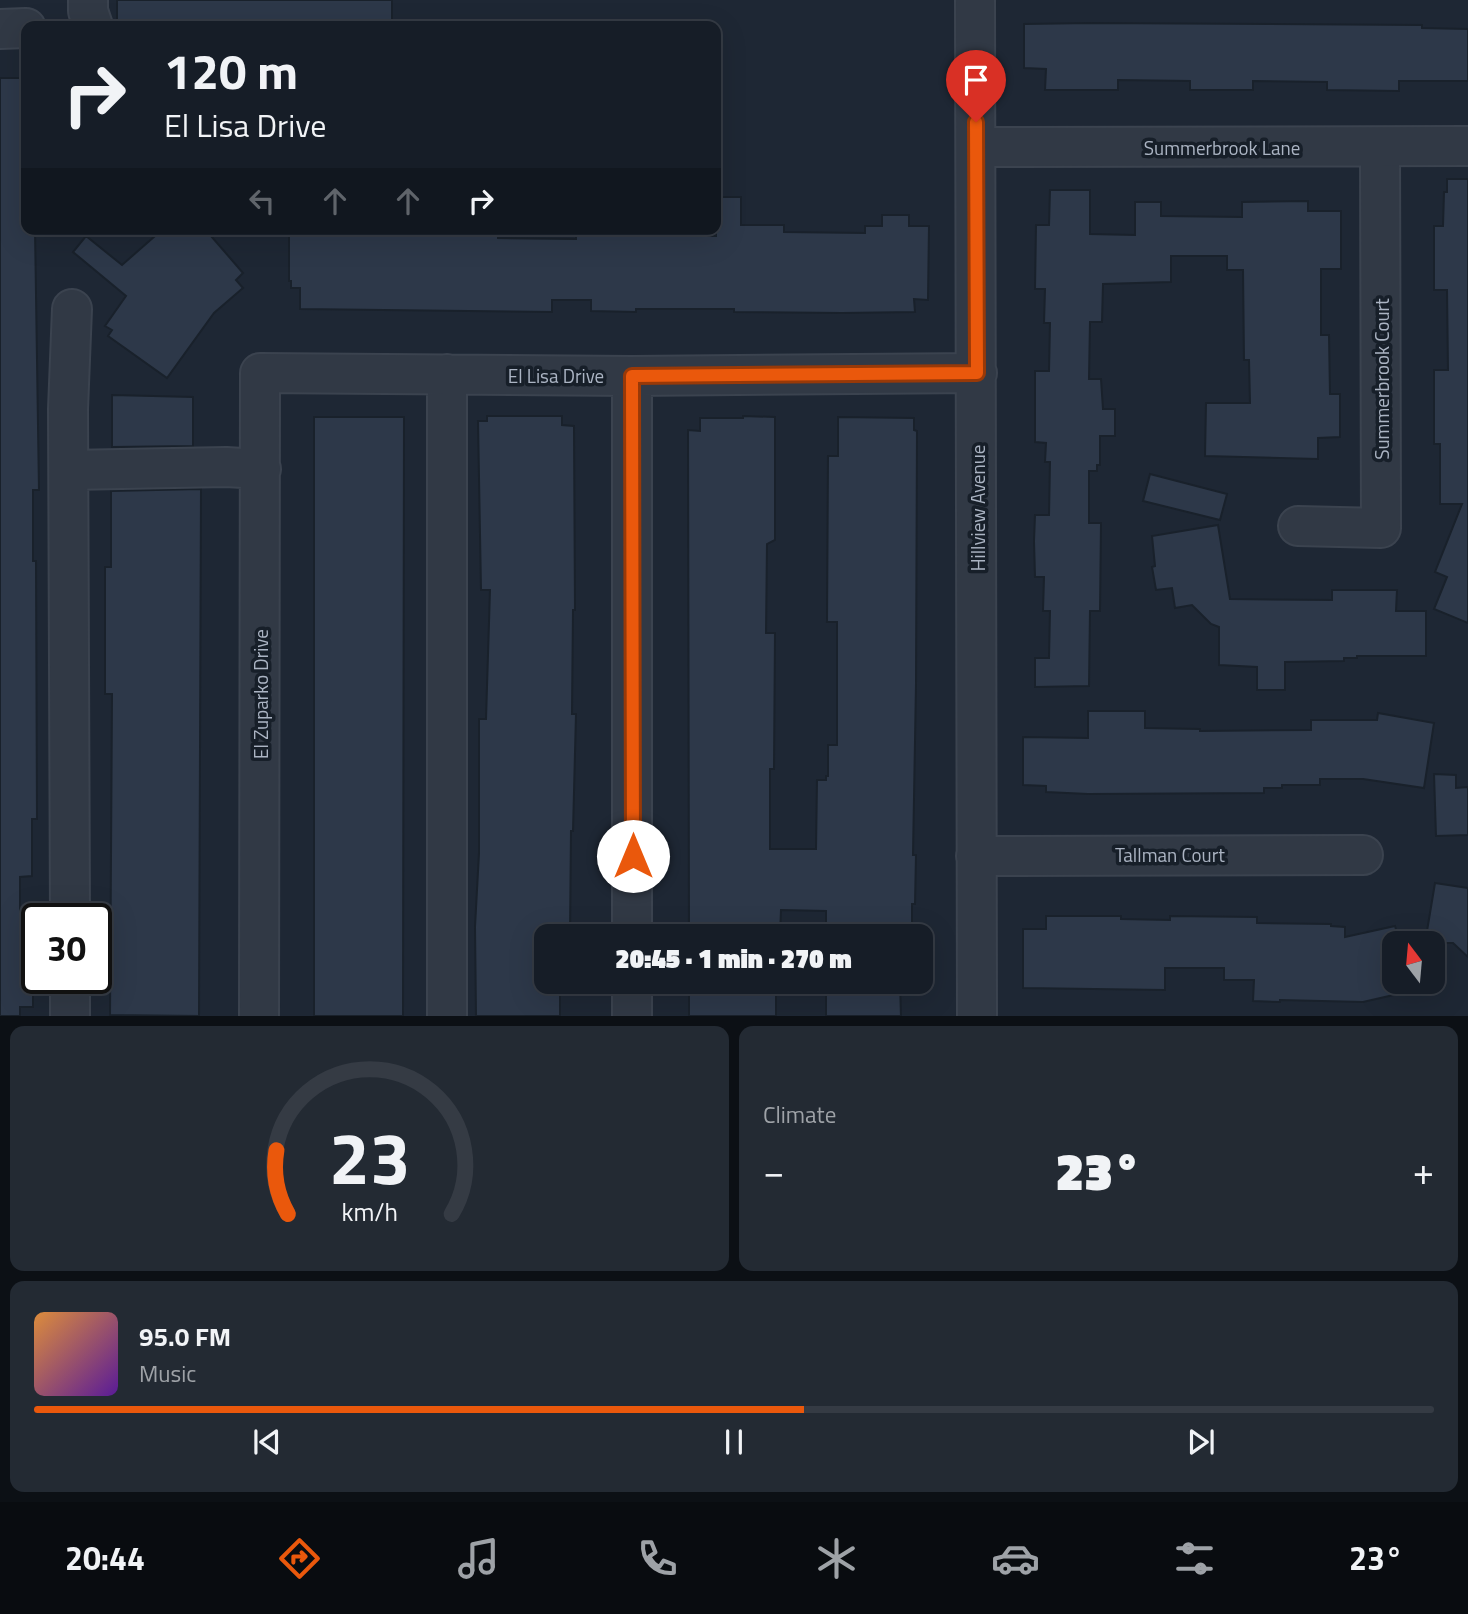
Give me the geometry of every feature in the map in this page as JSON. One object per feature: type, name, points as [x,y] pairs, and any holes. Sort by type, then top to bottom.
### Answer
[{"type":"street","points":[[88,0],[91,21]]},
{"type":"street","name":"Hillview Avenue","points":[[975,0],[977,1016]]},
{"type":"street","points":[[0,29],[21,28]]},
{"type":"street","name":"Summerbrook Lane","points":[[976,147],[1468,146]]},
{"type":"street","name":"Summerbrook Court","points":[[1298,526],[1381,528],[1380,147]]},
{"type":"street","points":[[70,903],[68,408],[72,309]]},
{"type":"street","name":"El Lisa Drive","points":[[260,373],[632,376],[977,373]]},
{"type":"street","name":"El Zuparko Drive","points":[[259,1016],[260,373]]},
{"type":"street","points":[[447,374],[447,1016]]},
{"type":"street","points":[[632,376],[632,924]]},
{"type":"street","points":[[69,470],[226,467],[261,469]]},
{"type":"street","name":"Tallman Court","points":[[976,856],[1363,855]]},
{"type":"street","points":[[70,994],[70,1016]]},
{"type":"street","points":[[632,994],[632,1016]]},
{"type":"building","points":[[117,0],[392,0],[392,21],[117,21]]},
{"type":"building","points":[[1024,24],[1422,25],[1422,28],[1468,29],[1468,81],[1399,81],[1399,91],[1327,90],[1327,82],[1253,81],[1253,90],[1190,90],[1190,81],[1118,80],[1118,90],[1045,90],[1046,69],[1024,68]]},
{"type":"building","points":[[0,78],[21,78],[21,235],[35,235],[39,490],[33,490],[33,561],[36,561],[37,819],[32,819],[32,876],[20,877],[21,994],[33,994],[33,1007],[20,1007],[20,1016],[0,1016]]},
{"type":"building","points":[[1447,179],[1468,179],[1468,623],[1434,609],[1447,577],[1435,572],[1462,504],[1440,504],[1440,444],[1434,444],[1434,370],[1448,370],[1447,290],[1434,290],[1434,226],[1443,226]]},
{"type":"building","points":[[1050,190],[1090,190],[1090,234],[1135,235],[1135,202],[1161,202],[1161,216],[1242,217],[1242,202],[1308,201],[1308,211],[1341,211],[1341,269],[1321,269],[1321,335],[1329,335],[1330,394],[1340,394],[1340,437],[1318,438],[1318,459],[1205,456],[1206,403],[1250,403],[1249,360],[1244,360],[1243,270],[1227,270],[1227,256],[1171,256],[1171,282],[1103,284],[1102,322],[1090,322],[1089,379],[1101,379],[1103,409],[1115,409],[1115,436],[1100,436],[1100,465],[1097,465],[1097,471],[1089,471],[1089,523],[1101,523],[1100,611],[1090,611],[1089,686],[1035,687],[1035,658],[1049,658],[1050,611],[1043,611],[1044,577],[1035,577],[1034,541],[1035,515],[1049,515],[1050,462],[1045,462],[1046,443],[1035,442],[1035,371],[1049,371],[1050,323],[1044,323],[1045,289],[1035,289],[1036,225],[1049,225]]},
{"type":"building","points":[[721,197],[741,197],[741,225],[784,225],[784,232],[865,233],[865,226],[882,226],[882,215],[909,215],[909,226],[929,226],[928,300],[914,299],[915,312],[734,312],[734,309],[591,311],[591,300],[552,300],[552,312],[300,309],[300,288],[291,288],[289,281],[289,235],[498,235],[498,238],[576,239],[576,235],[721,235]]},
{"type":"building","points":[[156,235],[210,235],[243,273],[236,280],[243,288],[214,313],[167,378],[108,336],[112,330],[105,326],[126,296],[73,252],[86,236],[122,265]]},
{"type":"building","points":[[112,395],[193,397],[193,446],[112,447]]},
{"type":"building","points":[[487,416],[562,416],[562,425],[574,426],[575,610],[572,714],[576,714],[570,924],[534,924],[534,994],[560,994],[560,1016],[476,1016],[479,719],[486,719],[490,590],[481,590],[478,421],[487,421]]},
{"type":"building","points":[[314,417],[404,417],[403,1016],[314,1016]]},
{"type":"building","points":[[775,417],[775,540],[767,544],[766,633],[775,633],[774,769],[770,769],[770,849],[816,849],[817,780],[826,780],[828,776],[828,745],[837,745],[837,622],[827,622],[828,456],[838,456],[838,417],[914,418],[914,430],[917,431],[913,855],[916,855],[912,924],[826,924],[826,911],[781,910],[780,924],[689,924],[688,430],[700,431],[700,418]]},
{"type":"building","points":[[1150,474],[1227,494],[1220,520],[1143,501]]},
{"type":"building","points":[[201,489],[199,1016],[110,1015],[112,694],[105,694],[105,567],[111,567],[111,491]]},
{"type":"building","points":[[1218,525],[1230,599],[1332,600],[1332,590],[1397,590],[1396,611],[1426,611],[1426,656],[1357,656],[1344,658],[1344,661],[1285,662],[1285,690],[1257,690],[1257,667],[1219,665],[1219,627],[1211,624],[1192,605],[1175,608],[1172,588],[1156,590],[1152,567],[1155,566],[1152,536]]},
{"type":"building","points":[[1088,711],[1145,711],[1145,728],[1200,731],[1311,730],[1311,720],[1377,720],[1378,713],[1434,723],[1424,788],[1363,779],[1320,779],[1320,785],[1282,785],[1282,788],[1264,788],[1264,793],[1088,794],[1046,792],[1046,786],[1023,785],[1023,737],[1088,738]]},
{"type":"building","points":[[1434,774],[1456,775],[1456,788],[1468,787],[1468,835],[1436,836]]},
{"type":"building","points":[[1435,883],[1468,888],[1468,957],[1453,943],[1446,943],[1446,931],[1427,931]]},
{"type":"building","points":[[1046,916],[1121,916],[1121,919],[1170,920],[1170,916],[1257,917],[1257,923],[1331,924],[1345,927],[1345,937],[1395,926],[1396,931],[1382,931],[1382,994],[1398,994],[1363,1002],[1253,1001],[1254,980],[1224,980],[1224,968],[1165,968],[1165,990],[1023,988],[1023,929],[1046,929]]},
{"type":"building","points":[[689,994],[776,994],[776,1016],[689,1016]]},
{"type":"building","points":[[826,994],[900,994],[901,1016],[826,1016]]},
{"type":"route","points":[[633,856],[632,376],[977,373],[976,122]]}]
